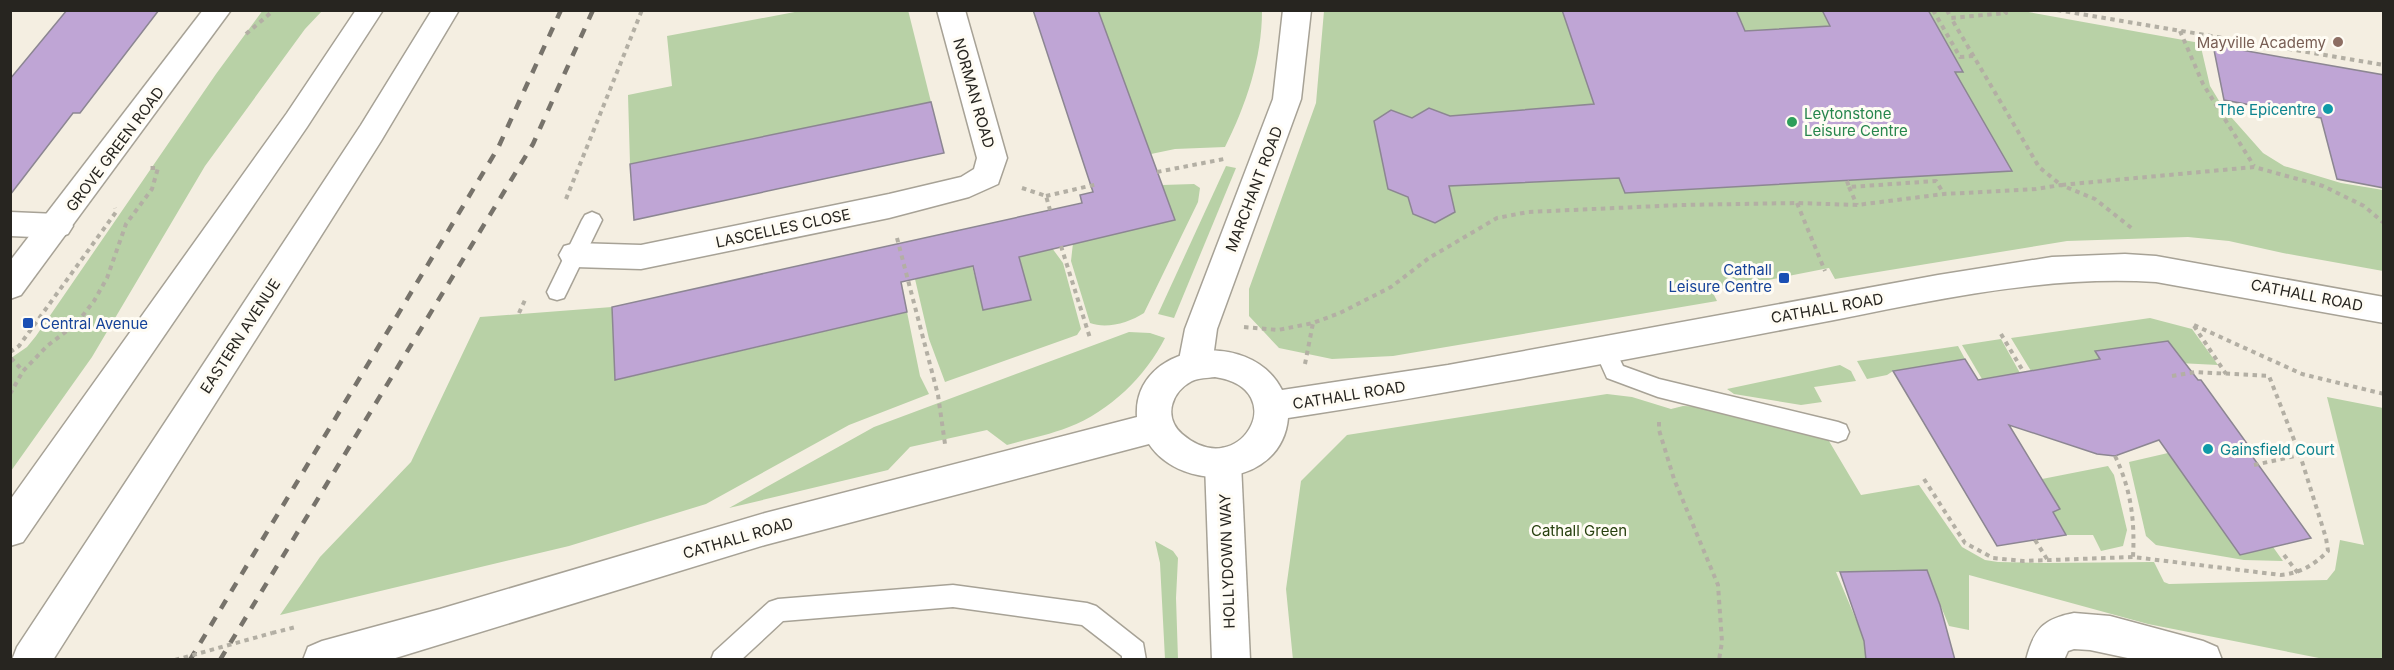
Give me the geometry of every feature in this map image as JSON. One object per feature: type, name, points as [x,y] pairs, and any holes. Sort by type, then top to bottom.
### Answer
[{"type":"main road","name":"GROVE GREEN ROAD","points":[[10,286],[218,10]]},
{"type":"main road","points":[[10,530],[297,120],[370,10]]},
{"type":"main road","name":"EASTERN AVENUE","points":[[31,660],[364,143],[446,10]]},
{"type":"main road","name":"NORMAN ROAD","points":[[951,10],[992,158],[987,176]]},
{"type":"main road","name":"MARCHANT ROAD","points":[[1196,365],[1202,329],[1287,99],[1296,10]]},
{"type":"main road","name":"LASCELLES CLOSE","points":[[575,255],[641,257],[889,206],[969,186],[987,176]]},
{"type":"main road","points":[[10,224],[57,226]]},
{"type":"main road","name":"CATHALL ROAD","points":[[1272,406],[1448,379],[1938,288],[2052,270],[2125,267],[2177,272],[2382,309]]},
{"type":"main road","name":"CATHALL ROAD","points":[[322,660],[440,627],[765,529],[1156,427],[1154,407],[1161,389],[1175,374],[1196,365],[1215,363],[1235,366],[1252,376],[1265,389],[1272,406],[1272,421],[1266,436],[1255,449],[1240,458],[1223,463]]},
{"type":"main road","points":[[1156,427],[1166,443],[1182,455],[1202,462],[1223,463]]},
{"type":"main road","name":"HOLLYDOWN WAY","points":[[1223,463],[1231,660]]},
{"type":"main road","points":[[2048,651],[2063,633],[2089,630],[2203,660]]},
{"type":"lane","points":[[557,292],[592,220]]},
{"type":"lane","points":[[1605,349],[1615,372],[1658,388],[1838,432]]},
{"type":"lane","points":[[723,660],[778,610],[953,596],[1087,614],[1134,651],[1134,660]]},
{"type":"path","points":[[563,208],[642,10]]},
{"type":"path","points":[[1933,10],[1960,57],[1973,57]]},
{"type":"path","points":[[1947,10],[2039,167],[2061,185],[2095,199],[2118,215],[2138,235]]},
{"type":"path","points":[[1951,18],[2006,13],[2004,10]]},
{"type":"path","points":[[2057,10],[2384,65]]},
{"type":"path","points":[[2180,31],[2185,50],[2204,90],[2235,132],[2254,167]]},
{"type":"path","points":[[1157,172],[1225,159],[1262,168]]},
{"type":"path","points":[[1244,327],[1278,330],[1313,324],[1340,313],[1390,286],[1429,258],[1497,218],[1539,212],[1682,205],[1797,203],[1857,205],[1944,194],[2036,189],[2254,167],[2323,186],[2364,206],[2384,223]]},
{"type":"path","points":[[11,392],[23,371],[47,346],[76,324],[94,301],[107,278],[126,224],[152,189],[158,168],[148,168]]},
{"type":"path","points":[[1846,181],[1857,205]]},
{"type":"path","points":[[1849,187],[1936,181],[1944,194]]},
{"type":"path","points":[[1046,196],[1098,184]]},
{"type":"path","points":[[1797,203],[1816,254],[1828,277]]},
{"type":"path","points":[[889,206],[938,395],[951,482]]},
{"type":"path","points":[[1061,246],[1090,338]]},
{"type":"path","points":[[519,313],[528,292]]},
{"type":"path","points":[[1304,366],[1313,324]]},
{"type":"path","points":[[2226,374],[2194,325],[2302,374],[2384,394]]},
{"type":"path","points":[[2001,334],[2023,371]]},
{"type":"path","points":[[11,358],[23,371]]},
{"type":"path","points":[[1924,479],[1965,543],[1980,553],[2009,560],[2133,557],[2281,575],[2312,568],[2328,551],[2326,538],[2300,455],[2269,375],[2196,372],[2172,376]]},
{"type":"path","points":[[1658,388],[1659,430],[1671,470],[1718,585],[1722,642],[1719,660]]},
{"type":"path","points":[[2254,465],[2300,455]]},
{"type":"path","points":[[2115,456],[2123,471],[2132,505],[2135,523],[2133,557]]},
{"type":"path","points":[[2035,540],[2047,559]]},
{"type":"path","points":[[2284,555],[2298,573]]},
{"type":"path","points":[[175,660],[272,633]]},
{"type":"green space","points":[[263,10],[322,11],[305,29],[205,166],[92,357],[11,471],[11,358],[27,347],[36,336],[216,74]]},
{"type":"green space","points":[[908,10],[931,102],[630,164],[628,95],[672,86],[667,36],[800,11]]},
{"type":"green space","points":[[1098,11],[1262,11],[1256,64],[1240,115],[1225,147],[1175,149],[1151,154]]},
{"type":"green space","points":[[1324,11],[2023,11],[2200,43],[2210,86],[2224,109],[2263,153],[2284,166],[2341,183],[2383,190],[2383,271],[2229,241],[2188,237],[2067,241],[1835,279],[1829,268],[1712,291],[1717,301],[1393,356],[1332,359],[1279,348],[1249,316],[1249,289],[1316,103]]},
{"type":"green space","points":[[1226,166],[1236,168],[1174,318],[1158,314]]},
{"type":"green space","points":[[1194,184],[1200,188],[1198,202],[1144,313],[1117,324],[1090,323],[1071,261],[1073,243],[1174,220],[1162,185]]},
{"type":"green space","points":[[1052,248],[1063,263],[1081,329],[1077,335],[945,382],[929,339],[915,279],[972,266],[984,310],[1030,300],[1019,256]]},
{"type":"green space","points":[[612,307],[616,380],[907,312],[920,376],[929,394],[849,425],[706,504],[569,546],[280,615],[320,557],[411,462],[480,317]]},
{"type":"green space","points":[[2150,318],[2192,329],[2218,365],[2100,359],[2031,371],[2011,338]]},
{"type":"green space","points":[[1129,332],[1150,333],[1165,338],[1148,366],[1125,391],[1098,412],[1069,427],[1007,445],[987,430],[910,447],[888,470],[729,508],[874,427]]},
{"type":"green space","points":[[2001,339],[2020,373],[1982,379],[1962,345]]},
{"type":"green space","points":[[1958,346],[1965,359],[1893,371],[1887,375],[1867,379],[1857,361]]},
{"type":"green space","points":[[1840,365],[1851,371],[1856,381],[1814,387],[1822,402],[1801,405],[1734,394],[1727,389]]},
{"type":"green space","name":"Cathall Green","points":[[1607,394],[1632,397],[1671,409],[1683,406],[1709,407],[1826,436],[1861,495],[1919,485],[1962,547],[1985,560],[2044,563],[2154,562],[2164,582],[2169,584],[2327,580],[2335,570],[2340,540],[2364,545],[2327,397],[2383,408],[2383,659],[2324,659],[2148,624],[1969,575],[1969,630],[1949,626],[1926,570],[1836,572],[1860,629],[1876,629],[1866,659],[1293,660],[1286,589],[1301,481],[1347,435]]},
{"type":"green space","points":[[2168,453],[2240,554],[2273,547],[2283,561],[2244,560],[2156,545],[2146,536],[2129,462]]},
{"type":"green space","points":[[2108,466],[2114,475],[2127,530],[2123,546],[2101,551],[2093,535],[2065,535],[2053,512],[2060,509],[2042,479]]},
{"type":"green space","points":[[1155,541],[1173,551],[1178,558],[1176,598],[1178,659],[1165,659],[1160,563]]},
{"type":"building","points":[[67,10],[159,10],[80,113],[73,113],[10,195],[10,79]]},
{"type":"building","points":[[1033,10],[1098,10],[1175,220],[1019,257],[1031,300],[983,310],[973,266],[901,282],[907,312],[615,380],[612,307],[1082,203],[1080,195],[1093,192]]},
{"type":"building","name":"Leytonstone Leisure Centre","points":[[1562,10],[1736,10],[1745,31],[1830,26],[1822,10],[1928,10],[1963,72],[1955,72],[2012,171],[1625,193],[1619,178],[1449,186],[1455,212],[1435,223],[1413,214],[1408,197],[1388,189],[1374,121],[1391,110],[1412,118],[1429,108],[1450,116],[1594,104]]},
{"type":"building","name":"The Epicentre","points":[[2213,45],[2384,75],[2384,188],[2337,179],[2321,118],[2224,100]]},
{"type":"building","points":[[931,102],[944,153],[634,220],[630,164]]},
{"type":"building","name":"Gainsfield Court","points":[[2168,341],[2198,380],[2201,380],[2311,538],[2240,555],[2159,440],[2115,456],[2097,454],[2009,425],[2060,509],[2053,512],[2066,535],[1997,546],[1893,371],[1965,359],[1978,380],[2100,359],[2095,351]]},
{"type":"building","points":[[1927,570],[1940,605],[1955,660],[1866,660],[1864,641],[1840,572]]},
{"type":"railway","points":[[190,660],[498,148],[561,10]]},
{"type":"railway","points":[[220,660],[533,144],[593,10]]},
{"type":"place","name":"Mayville Academy","points":[[2338,42]]},
{"type":"place","name":"The Epicentre","points":[[2328,109]]},
{"type":"place","name":"Leytonstone Leisure Centre","points":[[1792,122]]},
{"type":"place","name":"Cathall Leisure Centre","points":[[1784,278]]},
{"type":"place","name":"Central Avenue","points":[[28,323]]},
{"type":"place","name":"Gainsfield Court","points":[[2208,449]]}]
